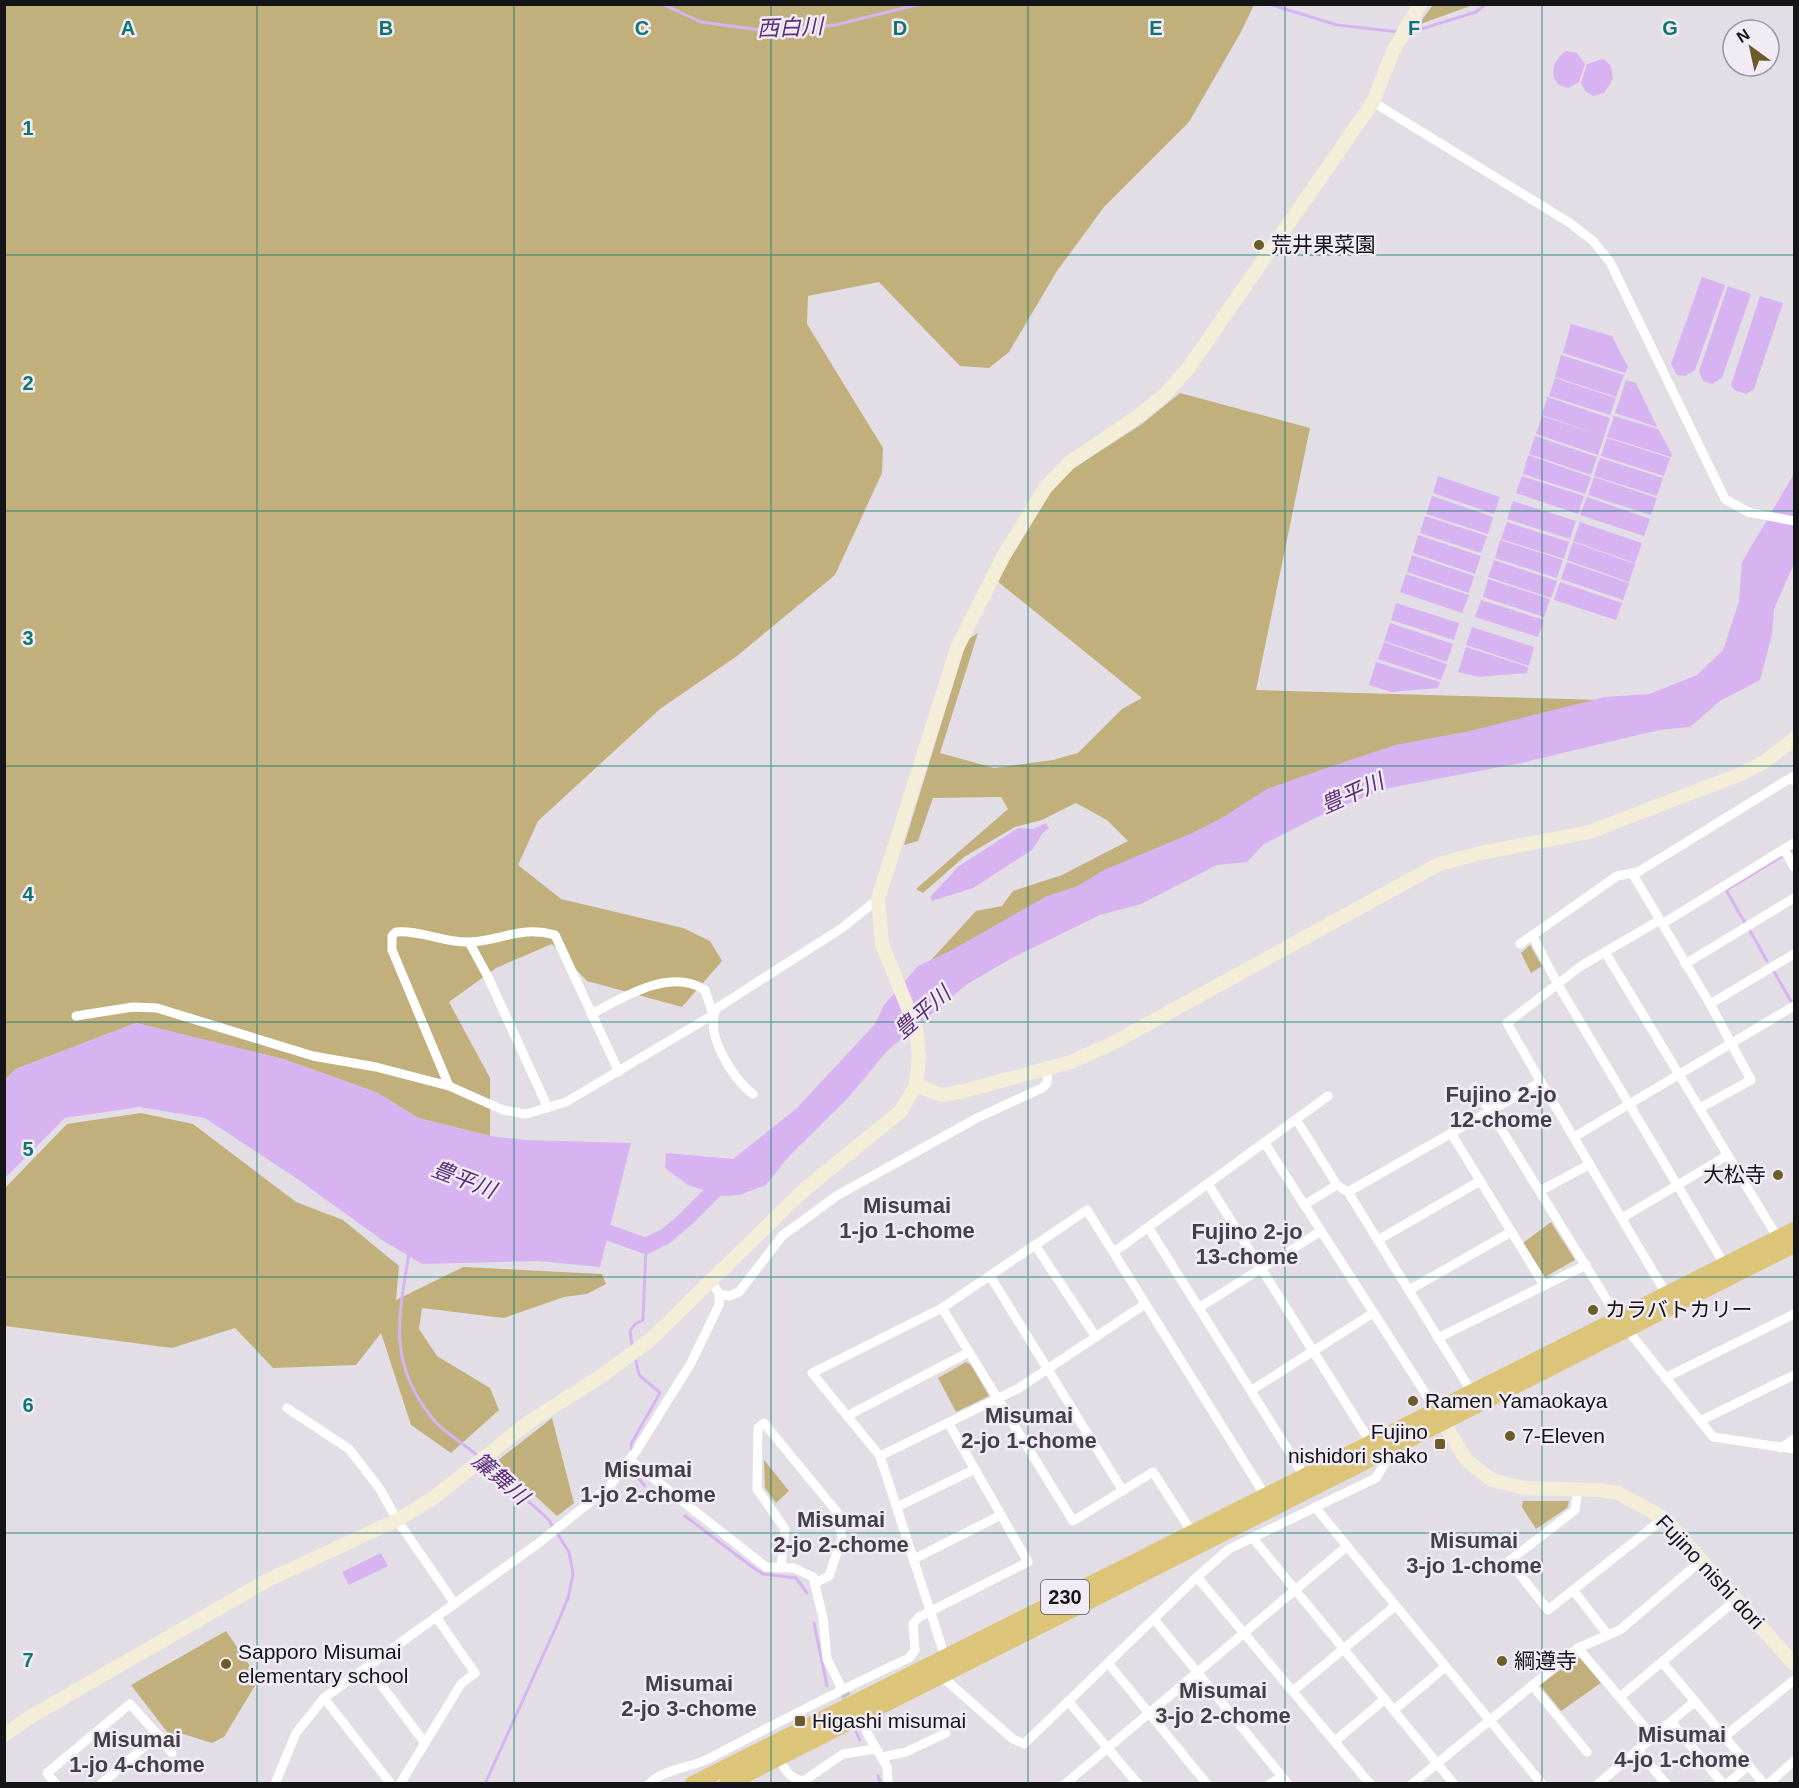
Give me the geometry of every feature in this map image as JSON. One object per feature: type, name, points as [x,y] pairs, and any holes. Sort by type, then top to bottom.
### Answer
[{"type":"highway","name":"230","points":[[945,1667],[1193,1534],[1305,1477],[1440,1416],[1622,1323],[1786,1244],[1794,1230]]},
{"type":"highway","name":"230","points":[[693,1784],[736,1777],[776,1750],[945,1667],[1378,1445]]},
{"type":"street","points":[[4,1735],[30,1717],[268,1580],[397,1520],[459,1479],[537,1417],[627,1359],[669,1323],[763,1228],[830,1166],[891,1121],[906,1104],[917,1079],[916,1028],[882,944],[878,899],[957,648],[1004,555],[1046,487],[1069,463],[1163,396],[1187,370],[1373,102],[1393,51],[1420,4]]},
{"type":"street","points":[[1373,102],[1570,223],[1593,241],[1610,262],[1725,499],[1748,512],[1794,521]]},
{"type":"street","points":[[917,1079],[942,1095],[1048,1068],[1113,1044],[1439,864],[1481,853],[1589,832],[1741,774],[1764,762],[1794,739]]},
{"type":"street","points":[[1520,944],[1617,876],[1638,872],[1792,777],[1794,781]]},
{"type":"street","points":[[1670,1300],[1507,1023],[1557,983],[1605,952],[1661,922],[1794,843]]},
{"type":"street","points":[[1784,849],[1794,867]]},
{"type":"street","points":[[1632,873],[1733,1044],[1751,1080],[1700,1108]]},
{"type":"street","points":[[1685,964],[1794,898]]},
{"type":"street","points":[[753,1094],[743,1086],[723,1056],[711,1023],[717,1008],[842,928],[878,899]]},
{"type":"street","points":[[449,1086],[392,950],[391,942],[396,932],[408,931],[469,942],[521,931],[540,931],[555,935],[564,950],[619,1072]]},
{"type":"street","points":[[1532,935],[1557,983],[1728,1271]]},
{"type":"street","points":[[469,942],[487,975],[548,1108]]},
{"type":"street","points":[[1605,952],[1728,1155],[1786,1244]]},
{"type":"street","points":[[1710,1004],[1794,954]]},
{"type":"street","points":[[591,1014],[651,986],[687,982],[705,990],[713,1015]]},
{"type":"street","points":[[1574,1137],[1794,1006]]},
{"type":"street","points":[[76,1016],[133,1007],[157,1008],[313,1056],[376,1067],[449,1086],[503,1110],[526,1114],[566,1102],[713,1015]]},
{"type":"street","points":[[720,1294],[729,1296],[739,1292],[782,1236],[838,1196],[978,1119],[1042,1088],[1047,1083],[1048,1068]]},
{"type":"street","points":[[1348,1192],[1541,1082]]},
{"type":"street","points":[[1475,1087],[1622,1323],[1713,1437],[1794,1449]]},
{"type":"street","points":[[1114,1252],[1328,1096]]},
{"type":"street","points":[[1296,1119],[1336,1185],[1348,1192],[1475,1398]]},
{"type":"street","points":[[1450,1133],[1544,1286]]},
{"type":"street","points":[[1264,1142],[1440,1416]]},
{"type":"street","points":[[1622,1218],[1728,1155]]},
{"type":"street","points":[[1540,1191],[1590,1164]]},
{"type":"street","points":[[1378,1240],[1480,1181]]},
{"type":"street","points":[[1208,1184],[1313,1351],[1378,1445],[1386,1461],[1376,1478],[1229,1549],[1024,1743],[1013,1739],[945,1667],[931,1611],[880,1456],[812,1373],[942,1308],[1087,1209],[1266,1497]]},
{"type":"street","points":[[1304,1205],[1336,1185]]},
{"type":"street","points":[[1148,1227],[1305,1477]]},
{"type":"street","points":[[1200,1307],[1321,1232]]},
{"type":"street","points":[[1408,1290],[1511,1232]]},
{"type":"street","points":[[1035,1245],[1096,1337]]},
{"type":"street","points":[[1438,1338],[1586,1265]]},
{"type":"street","points":[[990,1275],[1123,1491]]},
{"type":"street","points":[[275,1784],[296,1733],[324,1698],[540,1542],[609,1487],[630,1460],[691,1364],[719,1305],[720,1294],[712,1282]]},
{"type":"street","points":[[880,1456],[997,1399],[1145,1304]]},
{"type":"street","points":[[942,1308],[1073,1521],[1153,1472],[1193,1534]]},
{"type":"street","points":[[1252,1390],[1373,1313]]},
{"type":"street","points":[[1665,1378],[1794,1314]]},
{"type":"street","points":[[847,1416],[969,1353]]},
{"type":"street","points":[[1700,1421],[1794,1376]]},
{"type":"street","points":[[287,1408],[349,1449],[380,1489],[397,1520],[454,1604]]},
{"type":"street","name":"Fujino nishi dori","points":[[1440,1416],[1466,1460],[1492,1480],[1523,1488],[1578,1489],[1618,1493],[1664,1518],[1794,1664]]},
{"type":"street","points":[[781,1568],[785,1529],[757,1489],[758,1428],[764,1422],[837,1512],[842,1538],[829,1576],[814,1583]]},
{"type":"street","points":[[649,1784],[662,1775],[705,1760],[842,1689],[909,1658],[915,1650],[913,1624],[919,1617],[1028,1562],[949,1424]]},
{"type":"street","points":[[1781,1448],[1794,1439]]},
{"type":"street","points":[[630,1460],[766,1567],[794,1568],[813,1577],[823,1618],[827,1659],[842,1689]]},
{"type":"street","points":[[897,1507],[975,1468]]},
{"type":"street","points":[[1578,1489],[1575,1510],[1509,1561],[1548,1610],[1664,1518]]},
{"type":"street","points":[[1315,1507],[1542,1783]]},
{"type":"street","points":[[914,1559],[1001,1515]]},
{"type":"street","points":[[1252,1537],[1454,1784]]},
{"type":"street","points":[[1065,1784],[1346,1547]]},
{"type":"street","points":[[1412,1784],[1578,1648],[1620,1630],[1702,1560]]},
{"type":"street","points":[[1197,1577],[1370,1784]]},
{"type":"street","points":[[1573,1590],[1608,1635]]},
{"type":"street","points":[[1620,1697],[1737,1599]]},
{"type":"street","points":[[1293,1691],[1395,1606]]},
{"type":"street","points":[[400,1784],[461,1684],[475,1673],[436,1617]]},
{"type":"street","points":[[1154,1619],[1285,1780],[1270,1784]]},
{"type":"street","points":[[1578,1648],[1653,1737]]},
{"type":"street","points":[[1662,1662],[1766,1784],[1794,1761]]},
{"type":"street","points":[[1108,1663],[1206,1784]]},
{"type":"street","points":[[367,1666],[425,1743]]},
{"type":"street","points":[[1394,1710],[1445,1667]]},
{"type":"street","points":[[1724,1737],[1794,1680]]},
{"type":"street","points":[[1532,1685],[1587,1752]]},
{"type":"street","points":[[324,1698],[391,1784]]},
{"type":"street","points":[[1335,1741],[1385,1700]]},
{"type":"street","points":[[1068,1701],[1137,1784]]},
{"type":"street","points":[[1602,1782],[1694,1702]]},
{"type":"street","points":[[56,1784],[47,1773],[130,1704],[172,1753]]},
{"type":"street","points":[[1671,1722],[1725,1784],[1749,1765]]},
{"type":"street","points":[[866,1731],[887,1767],[888,1784]]},
{"type":"street","points":[[776,1750],[787,1773],[799,1781],[805,1780],[843,1754],[906,1752],[946,1733]]},
{"type":"street","points":[[101,1784],[158,1735]]},
{"type":"street","points":[[1638,1750],[1666,1784]]},
{"type":"shaded area","points":[[1433,4],[1473,5],[1418,25]]},
{"type":"shaded area","points":[[5,5],[1254,5],[1189,122],[1104,207],[1057,271],[1009,352],[989,368],[960,366],[879,282],[808,296],[807,324],[883,448],[882,473],[835,575],[737,656],[660,709],[538,821],[518,865],[561,899],[683,928],[710,941],[722,961],[682,1007],[587,981],[552,944],[496,968],[449,1002],[490,1078],[490,1136],[418,1118],[378,1093],[283,1059],[136,1023],[16,1069],[5,1080]]},
{"type":"shaded area","points":[[1180,393],[1310,428],[1256,690],[1600,700],[1339,773],[911,982],[976,911],[1002,906],[1013,891],[1062,875],[1128,841],[1107,820],[1076,803],[1042,820],[1015,827],[964,857],[923,893],[916,889],[1008,809],[1001,797],[933,798],[918,841],[904,845],[967,640],[978,633],[940,753],[994,768],[1053,760],[1078,753],[1122,709],[1142,698],[997,581],[1049,494],[1074,468],[1142,424]]},
{"type":"shaded area","points":[[1530,945],[1542,966],[1531,973],[1521,953]]},
{"type":"shaded area","points":[[141,1113],[193,1124],[296,1202],[343,1220],[399,1266],[396,1300],[463,1267],[602,1274],[606,1284],[587,1294],[564,1297],[504,1318],[422,1308],[419,1329],[437,1356],[490,1388],[499,1410],[451,1453],[411,1425],[381,1333],[356,1365],[273,1368],[235,1328],[172,1348],[5,1326],[5,1188],[67,1124]]},
{"type":"shaded area","points":[[1551,1222],[1575,1260],[1545,1277],[1523,1243]]},
{"type":"shaded area","points":[[966,1362],[971,1365],[989,1396],[956,1412],[938,1378]]},
{"type":"shaded area","points":[[552,1418],[574,1503],[557,1516],[497,1461]]},
{"type":"shaded area","points":[[764,1460],[789,1491],[776,1503],[765,1488]]},
{"type":"shaded area","points":[[1523,1501],[1569,1501],[1567,1508],[1536,1529],[1522,1507]]},
{"type":"shaded area","points":[[226,1631],[259,1679],[224,1737],[212,1743],[177,1732],[171,1737],[131,1685]]},
{"type":"shaded area","points":[[1576,1658],[1580,1658],[1601,1683],[1561,1711],[1540,1685]]},
{"type":"water","points":[[1566,51],[1577,53],[1585,64],[1579,82],[1568,88],[1559,85],[1553,72],[1558,58]]},
{"type":"water","points":[[1603,59],[1611,66],[1613,79],[1604,93],[1593,96],[1586,92],[1581,83],[1587,64]]},
{"type":"water","points":[[1702,277],[1725,285],[1695,370],[1685,376],[1677,375],[1671,364]]},
{"type":"water","points":[[1728,286],[1751,294],[1722,378],[1712,384],[1703,381],[1699,371]]},
{"type":"water","points":[[1760,296],[1783,303],[1754,389],[1746,394],[1734,390],[1731,385]]},
{"type":"water","points":[[1571,324],[1612,336],[1628,367],[1625,373],[1563,353]]},
{"type":"water","points":[[1561,355],[1624,375],[1616,397],[1555,377]]},
{"type":"water","points":[[1555,378],[1616,398],[1610,415],[1549,396]]},
{"type":"water","points":[[1626,380],[1636,383],[1657,427],[1615,413]]},
{"type":"water","points":[[1547,397],[1610,418],[1598,455],[1536,434],[1542,416],[1599,435],[1542,415]]},
{"type":"water","points":[[1614,416],[1658,429],[1672,454],[1671,457],[1607,437]]},
{"type":"water","points":[[1535,436],[1597,457],[1591,475],[1529,454]]},
{"type":"water","points":[[1607,438],[1670,458],[1664,476],[1601,456]]},
{"type":"water","points":[[1528,455],[1591,477],[1585,494],[1523,474]]},
{"type":"water","points":[[1600,458],[1663,478],[1657,496],[1594,476]]},
{"type":"water","points":[[1794,474],[1794,564],[1774,609],[1772,635],[1760,680],[1720,701],[1690,727],[1659,730],[1521,763],[1389,788],[1333,809],[1264,844],[1247,862],[1217,865],[1141,904],[1100,915],[1010,959],[966,985],[887,1051],[848,1098],[789,1156],[766,1185],[739,1195],[723,1196],[688,1185],[665,1168],[666,1153],[733,1159],[797,1108],[875,1024],[884,1005],[918,966],[950,951],[1047,896],[1078,886],[1104,870],[1220,819],[1267,789],[1395,745],[1470,731],[1605,697],[1649,694],[1697,675],[1723,650],[1739,601],[1742,562]]},
{"type":"water","points":[[1438,476],[1500,497],[1494,514],[1433,493]]},
{"type":"water","points":[[1522,476],[1584,496],[1578,514],[1516,493]]},
{"type":"water","points":[[1594,477],[1657,498],[1651,515],[1588,495]]},
{"type":"water","points":[[1432,496],[1493,517],[1488,534],[1426,514]]},
{"type":"water","points":[[1587,497],[1650,519],[1644,536],[1580,515]]},
{"type":"water","points":[[1513,501],[1576,521],[1570,539],[1507,519]]},
{"type":"water","points":[[1425,516],[1487,536],[1481,553],[1420,533]]},
{"type":"water","points":[[1507,522],[1569,542],[1564,559],[1501,539]]},
{"type":"water","points":[[1580,522],[1642,543],[1635,563],[1573,541]]},
{"type":"water","points":[[1418,535],[1481,556],[1475,574],[1413,553]]},
{"type":"water","points":[[1500,540],[1563,560],[1557,578],[1495,558]]},
{"type":"water","points":[[1573,542],[1635,564],[1629,582],[1567,560]]},
{"type":"water","points":[[1412,555],[1474,576],[1469,593],[1407,572]]},
{"type":"water","points":[[1494,560],[1557,581],[1551,598],[1488,577]]},
{"type":"water","points":[[1567,562],[1629,583],[1623,600],[1561,579]]},
{"type":"water","points":[[1406,574],[1469,595],[1462,613],[1400,592]]},
{"type":"water","points":[[1488,579],[1550,599],[1544,617],[1483,597]]},
{"type":"water","points":[[1560,582],[1622,603],[1616,620],[1554,600]]},
{"type":"water","points":[[1481,600],[1544,620],[1538,637],[1475,617]]},
{"type":"water","points":[[1396,603],[1459,623],[1454,640],[1391,620]]},
{"type":"water","points":[[1390,623],[1453,644],[1447,662],[1384,641]]},
{"type":"water","points":[[1472,627],[1534,647],[1529,666],[1466,645]]},
{"type":"water","points":[[1384,642],[1447,664],[1441,680],[1378,659]]},
{"type":"water","points":[[1466,647],[1528,667],[1527,673],[1479,677],[1458,672]]},
{"type":"water","points":[[1376,662],[1440,682],[1438,688],[1391,692],[1369,685]]},
{"type":"water","points":[[1046,823],[1049,828],[1032,850],[973,888],[932,901],[930,897],[959,866],[1018,828],[1033,829]]},
{"type":"water","points":[[136,1023],[283,1059],[378,1093],[418,1118],[490,1136],[526,1140],[631,1143],[600,1267],[538,1261],[422,1264],[382,1240],[296,1178],[205,1118],[139,1107],[65,1118],[5,1178],[5,1080],[16,1069]]},
{"type":"water","points":[[381,1553],[388,1566],[349,1585],[342,1572]]},
{"type":"waterway","name":"西白川","points":[[662,4],[701,22],[767,31],[835,25],[920,4]]},
{"type":"waterway","name":"西白川","points":[[1269,4],[1337,25],[1399,32]]},
{"type":"waterway","name":"西白川","points":[[1408,33],[1476,12],[1486,4]]},
{"type":"waterway","points":[[1745,923],[1726,890],[1781,857]]},
{"type":"waterway","points":[[1750,931],[1767,961]]},
{"type":"waterway","points":[[1773,970],[1792,1003]]},
{"type":"waterway","name":"豊平川","points":[[587,1225],[646,1246],[666,1236],[726,1179]]},
{"type":"waterway","points":[[632,1345],[630,1331],[635,1324],[643,1320],[646,1246]]},
{"type":"waterway","name":"簾舞川","points":[[409,1254],[400,1320],[402,1359],[408,1378],[432,1418],[479,1457]]},
{"type":"waterway","points":[[632,1453],[631,1444],[660,1393],[639,1375],[636,1361]]},
{"type":"waterway","name":"簾舞川","points":[[485,1784],[568,1598],[573,1574],[569,1552],[548,1519],[486,1463]]},
{"type":"waterway","points":[[633,1465],[633,1472],[645,1486]]},
{"type":"waterway","points":[[685,1516],[755,1569],[763,1574],[796,1578],[807,1593]]},
{"type":"waterway","points":[[814,1623],[827,1686]]},
{"type":"waterway","points":[[856,1732],[860,1740]]},
{"type":"waterway","points":[[878,1776],[881,1784]]},
{"type":"tunnel","points":[[842,1689],[866,1731]]},
{"type":"place","name":"荒井果菜園","points":[[1259,245]]},
{"type":"place","name":"大松寺","points":[[1778,1175]]},
{"type":"place","name":"カラバトカリー","points":[[1593,1310]]},
{"type":"place","name":"Ramen Yamaokaya","points":[[1413,1401]]},
{"type":"place","name":"7-Eleven","points":[[1510,1436]]},
{"type":"place","name":"Fujino nishidori shako","points":[[1440,1444]]},
{"type":"place","name":"綱遵寺","points":[[1502,1661]]},
{"type":"place","name":"Sapporo Misumai elementary school","points":[[226,1664]]},
{"type":"place","name":"Higashi misumai","points":[[800,1721]]},
{"type":"district","name":"Fujino 2-jo 12-chome","points":[[1501,1106]]},
{"type":"district","name":"Misumai 1-jo 1-chome","points":[[907,1218]]},
{"type":"district","name":"Fujino 2-jo 13-chome","points":[[1247,1244]]},
{"type":"district","name":"Misumai 2-jo 1-chome","points":[[1029,1428]]},
{"type":"district","name":"Misumai 1-jo 2-chome","points":[[648,1482]]},
{"type":"district","name":"Misumai 2-jo 2-chome","points":[[841,1532]]},
{"type":"district","name":"Misumai 3-jo 1-chome","points":[[1474,1553]]},
{"type":"district","name":"Misumai 2-jo 3-chome","points":[[689,1696]]},
{"type":"district","name":"Misumai 3-jo 2-chome","points":[[1223,1703]]},
{"type":"district","name":"Misumai 4-jo 1-chome","points":[[1682,1746]]},
{"type":"district","name":"Misumai 1-jo 4-chome","points":[[137,1752]]}]
